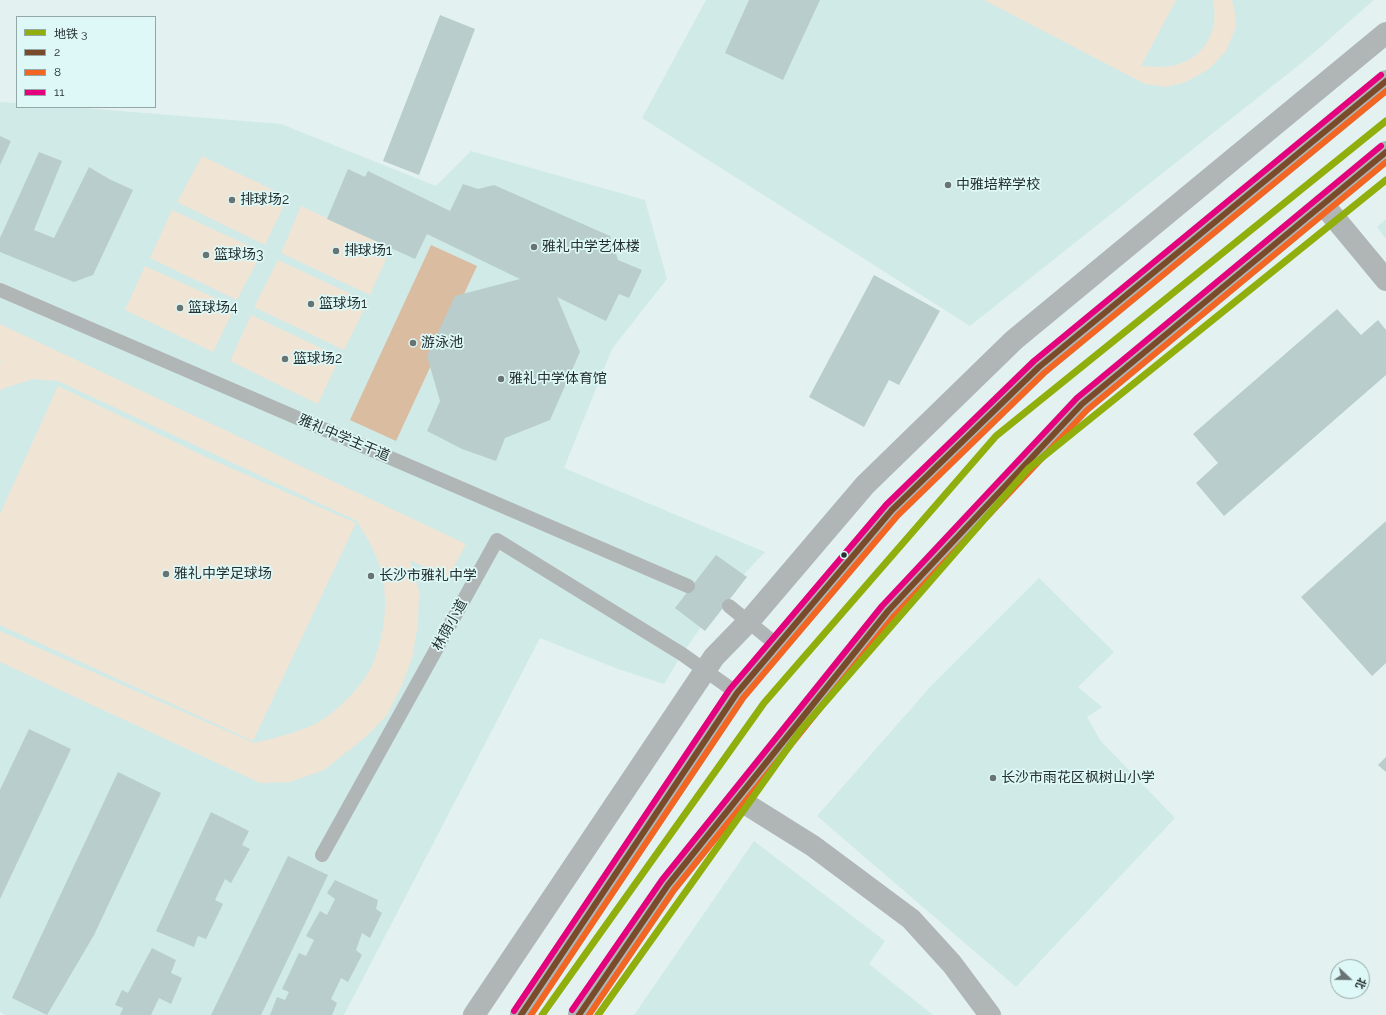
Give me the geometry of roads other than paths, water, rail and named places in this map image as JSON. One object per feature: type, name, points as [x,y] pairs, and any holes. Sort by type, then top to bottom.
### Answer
[{"type":"main road","points":[[521,1015],[737,693],[892,510],[1039,367],[1386,81]]},
{"type":"main road","points":[[580,1015],[668,885],[888,611],[1082,404],[1386,152]]},
{"type":"street","points":[[474,1015],[714,657],[749,621],[865,485],[1014,340],[1386,33]]},
{"type":"street","points":[[1323,204],[1386,280]]},
{"type":"street","points":[[738,799],[813,846],[912,919],[952,964],[990,1015]]},
{"type":"lane","name":"雅礼中学主干道","points":[[0,290],[688,586]]},
{"type":"lane","name":"林荫小道","points":[[322,855],[497,540],[682,654],[737,693]]},
{"type":"lane","points":[[729,606],[777,645]]},
{"type":"metro line","name":"3","points":[[542,1015],[764,703],[996,436],[1386,121]]},
{"type":"metro line","name":"3","points":[[598,1015],[800,731],[1028,469],[1386,180]]},
{"type":"place","name":"中雅培粹学校","points":[[948,185]]},
{"type":"place","name":"排球场2","points":[[232,200]]},
{"type":"place","name":"雅礼中学艺体楼","points":[[534,247]]},
{"type":"place","name":"排球场1","points":[[336,251]]},
{"type":"place","name":"篮球场3","points":[[206,255]]},
{"type":"place","name":"篮球场1","points":[[311,304]]},
{"type":"place","name":"篮球场4","points":[[180,308]]},
{"type":"place","name":"游泳池","points":[[413,343]]},
{"type":"place","name":"篮球场2","points":[[285,359]]},
{"type":"place","name":"雅礼中学体育馆","points":[[501,379]]},
{"type":"place","name":"雅礼中学足球场","points":[[166,574]]},
{"type":"place","name":"长沙市雅礼中学","points":[[371,576]]},
{"type":"place","name":"长沙市雨花区枫树山小学","points":[[993,778]]}]
